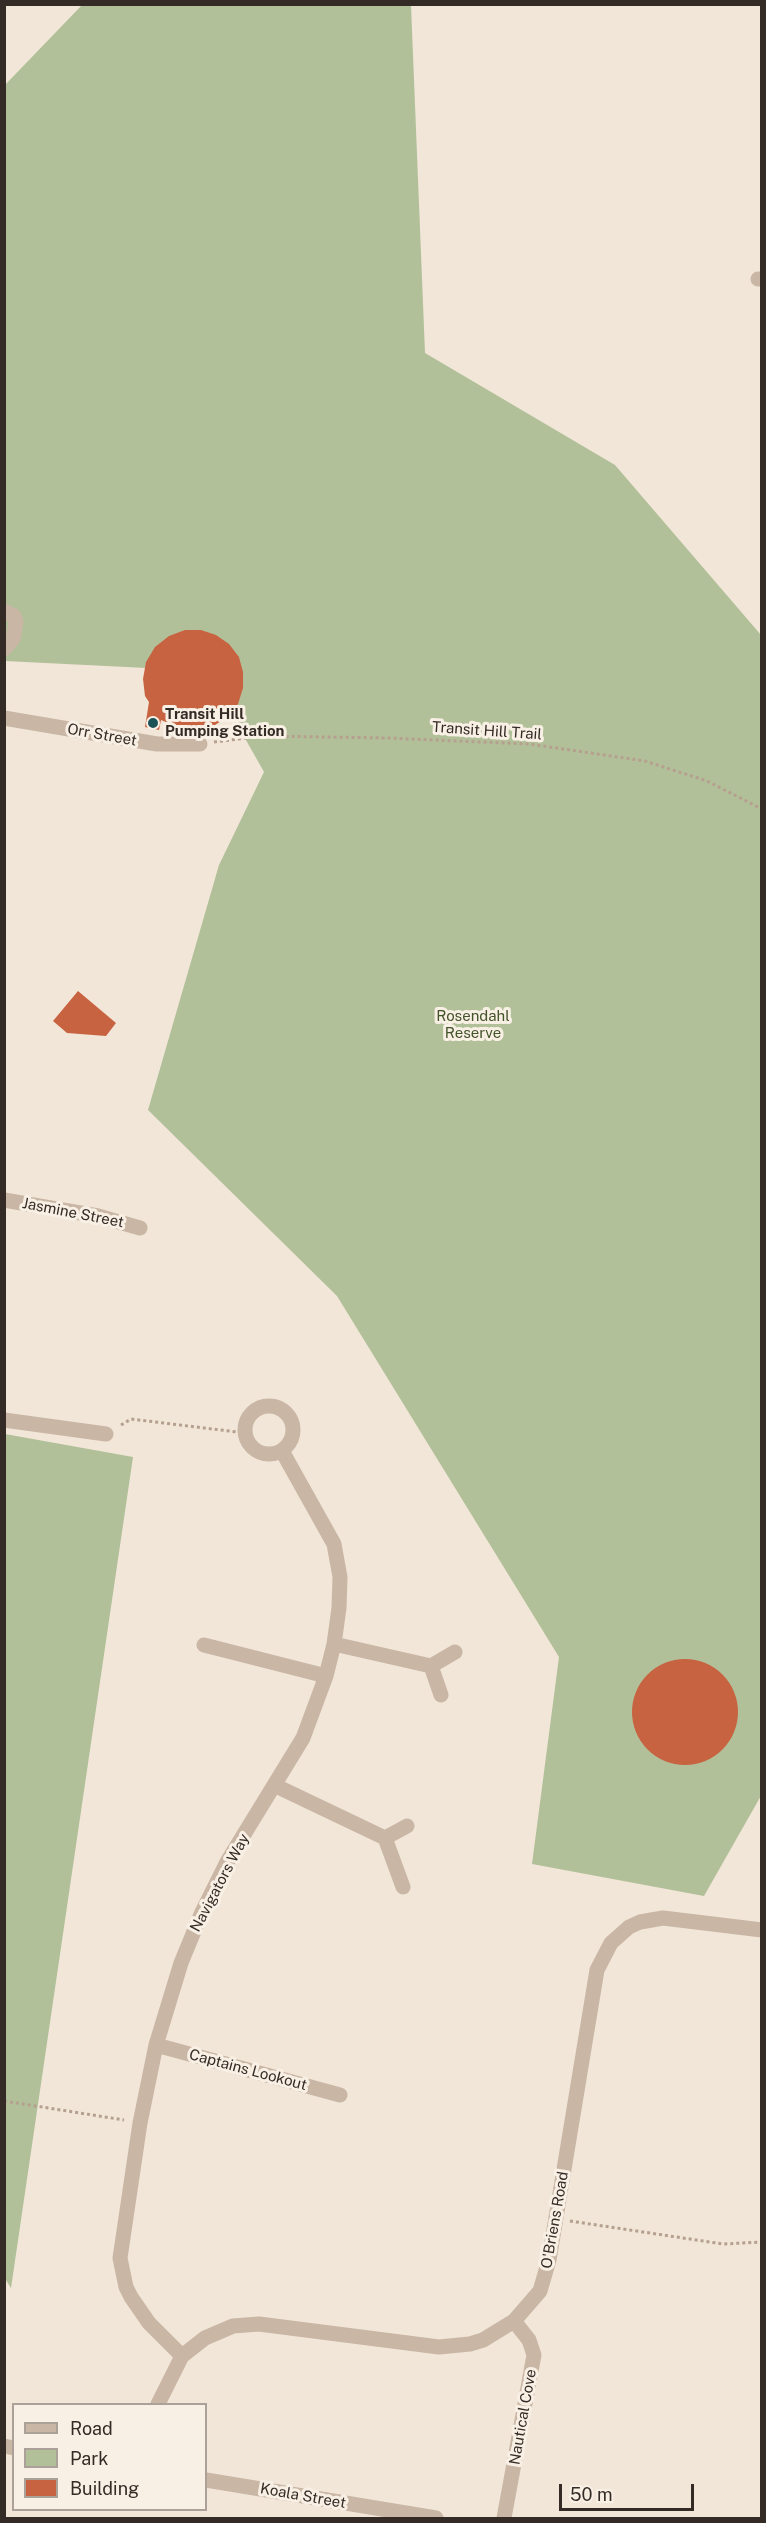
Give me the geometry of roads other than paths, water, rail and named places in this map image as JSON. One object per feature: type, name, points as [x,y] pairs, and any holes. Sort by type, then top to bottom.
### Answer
[{"type":"street","points":[[4,611],[14,616],[16,622],[13,639],[4,649]]},
{"type":"street","name":"Orr Street","points":[[4,718],[157,744],[200,744]]},
{"type":"street","name":"Jasmine Street","points":[[4,1200],[98,1216],[140,1228]]},
{"type":"street","points":[[265,1406],[276,1407],[286,1413],[292,1422],[294,1433],[290,1443],[282,1451],[272,1455],[262,1454],[253,1449],[247,1440],[245,1430],[248,1419],[255,1411],[265,1406]]},
{"type":"street","points":[[4,1420],[106,1434]]},
{"type":"street","name":"Navigators Way","points":[[182,2356],[149,2323],[131,2297],[122,2270],[120,2246],[140,2123],[156,2044],[181,1962],[201,1912],[227,1862],[276,1786],[303,1738],[326,1676],[334,1644],[339,1608],[340,1577],[334,1544],[282,1451]]},
{"type":"street","points":[[334,1644],[431,1666],[455,1652]]},
{"type":"street","points":[[204,1645],[326,1676]]},
{"type":"street","points":[[431,1666],[441,1695]]},
{"type":"street","points":[[276,1786],[385,1838],[403,1887]]},
{"type":"street","points":[[385,1838],[407,1826]]},
{"type":"street","name":"O'Briens Road","points":[[158,2403],[182,2356],[193,2346],[220,2330],[259,2324],[439,2347],[470,2344],[483,2340],[514,2321],[540,2291],[549,2260],[597,1970],[611,1942],[628,1927],[640,1922],[663,1918],[762,1930]]},
{"type":"street","name":"Captains Lookout","points":[[156,2044],[340,2095]]},
{"type":"street","name":"Nautical Cove","points":[[504,2518],[534,2355],[529,2340],[514,2321]]},
{"type":"street","name":"Koala Street","points":[[207,2480],[435,2518]]},
{"type":"place","name":"Transit Hill Pumping Station","points":[[153,723]]},
{"type":"park label","name":"Rosendahl Reserve","points":[[473,1024]]}]
